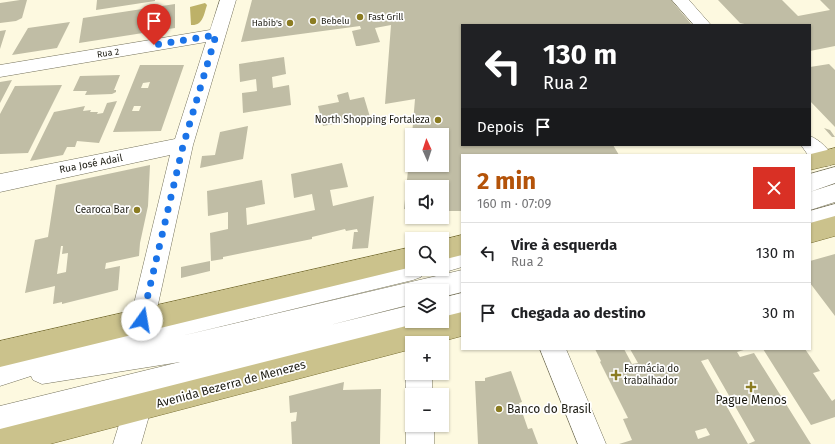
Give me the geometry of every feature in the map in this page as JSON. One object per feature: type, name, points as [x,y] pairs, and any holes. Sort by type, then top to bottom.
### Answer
[{"type":"main road","points":[[811,233],[835,226]]},
{"type":"main road","points":[[449,248],[461,245]]},
{"type":"main road","points":[[0,354],[405,259]]},
{"type":"main road","name":"Avenida Bezerra de Menezes","points":[[0,443],[137,409],[417,332],[461,324]]},
{"type":"street","points":[[142,320],[183,146],[228,0]]},
{"type":"street","points":[[680,0],[702,24]]},
{"type":"street","name":"Rua 2","points":[[0,71],[216,35]]},
{"type":"street","points":[[811,145],[828,164]]},
{"type":"street","name":"Rua José Adail","points":[[0,183],[183,146]]},
{"type":"street","points":[[811,173],[828,164]]},
{"type":"street","points":[[811,183],[828,164]]},
{"type":"street","points":[[811,201],[835,193]]},
{"type":"street","points":[[811,220],[835,213]]},
{"type":"street","points":[[449,260],[461,257]]},
{"type":"street","points":[[0,373],[64,352],[405,271]]},
{"type":"street","points":[[449,284],[461,281]]},
{"type":"street","points":[[0,378],[194,347],[405,295]]},
{"type":"street","points":[[449,308],[461,305]]},
{"type":"street","name":"Avenida Bezerra de Menezes","points":[[0,420],[417,332]]},
{"type":"street","points":[[553,350],[592,444]]},
{"type":"street","points":[[127,444],[137,409]]},
{"type":"street","points":[[420,432],[420,444]]},
{"type":"shaded area","points":[[205,3],[207,5],[201,21],[198,24],[191,25],[190,7]]},
{"type":"building","points":[[27,0],[22,18],[16,21],[0,23],[0,3]]},
{"type":"building","points":[[97,0],[155,0],[155,1],[96,10]]},
{"type":"building","name":"North Shopping Fortaleza","points":[[252,0],[671,0],[691,24],[461,24],[461,146],[614,146],[618,154],[461,154],[461,211],[449,211],[449,180],[407,180],[408,172],[449,172],[449,128],[413,128],[415,99],[385,104],[391,25],[375,28],[380,42],[356,46],[352,31],[361,29],[360,26],[241,42]]},
{"type":"building","points":[[718,0],[782,0],[798,16],[830,10],[820,0],[835,0],[835,46],[811,51],[811,24],[740,23]]},
{"type":"building","points":[[175,4],[175,28],[79,43],[83,18]]},
{"type":"building","points":[[70,22],[57,48],[12,55],[28,28]]},
{"type":"building","points":[[6,30],[0,49],[0,31]]},
{"type":"building","points":[[284,57],[286,74],[272,77],[273,88],[289,85],[291,105],[243,113],[242,93],[257,91],[256,79],[240,82],[239,64]]},
{"type":"building","points":[[829,64],[835,70],[835,127],[811,102],[811,67]]},
{"type":"building","points":[[140,65],[184,65],[161,131],[113,132]],"holes":[[[150,82],[148,88],[141,88],[143,83]],[[134,106],[141,106],[139,111],[132,111]]]},
{"type":"building","points":[[120,75],[114,90],[116,90],[116,92],[112,94],[85,95],[87,91],[73,91],[80,76]]},
{"type":"building","points":[[12,80],[0,103],[0,82]]},
{"type":"building","points":[[62,85],[28,153],[0,154],[0,114],[15,86]]},
{"type":"building","points":[[348,92],[350,100],[364,97],[370,117],[323,126],[318,106],[339,102],[337,95]]},
{"type":"building","points":[[117,101],[99,143],[77,141],[75,147],[67,147],[63,155],[30,161],[54,112],[85,106],[83,111],[91,110],[90,112],[98,112],[97,114],[103,113],[107,103]]},
{"type":"building","points":[[248,126],[243,159],[200,168],[202,156],[215,155],[220,132]]},
{"type":"building","points":[[824,128],[830,130],[835,137],[832,137]]},
{"type":"building","points":[[342,163],[348,187],[330,190],[333,206],[374,196],[368,248],[352,249],[354,232],[358,232],[357,229],[346,231],[345,229],[312,237],[312,239],[223,257],[223,259],[211,261],[210,233],[228,229],[228,212],[208,216],[207,191],[262,180],[265,204],[246,208],[247,225],[315,210],[312,194],[294,198],[291,174]]},
{"type":"building","points":[[150,165],[148,206],[140,243],[139,256],[106,263],[105,269],[120,266],[118,290],[62,304],[62,302],[53,304],[55,286],[25,293],[35,240],[48,237],[56,185]],"holes":[[[61,246],[63,246],[62,254],[68,253],[66,272],[57,274]]]},
{"type":"building","points":[[835,254],[835,316],[811,284],[811,261]]},
{"type":"building","points":[[210,261],[210,271],[181,278],[181,267]]},
{"type":"building","points":[[596,350],[625,350],[632,364],[638,363],[631,350],[744,350],[737,352],[740,357],[754,353],[811,444],[748,444],[619,444],[632,440],[623,419],[628,418],[600,362],[601,361]],"holes":[[[708,359],[755,441],[748,444],[701,361]],[[706,428],[710,435],[698,439],[695,431]]]},
{"type":"building","points":[[764,350],[806,350],[820,371],[813,373],[832,401],[835,399],[835,417],[811,425]]},
{"type":"building","name":"Banco do Brasil","points":[[511,371],[522,402],[519,403],[528,429],[532,428],[538,444],[478,444],[475,381],[485,381],[485,378]]},
{"type":"building","points":[[344,382],[343,390],[381,389],[380,444],[292,444],[291,422],[296,421],[297,412],[290,413],[289,396]]},
{"type":"place","name":"Fast Grill","points":[[360,17]]},
{"type":"place","name":"Bebelu","points":[[313,21]]},
{"type":"place","name":"Habib's","points":[[290,23]]},
{"type":"place","name":"North Shopping Fortaleza","points":[[438,120]]},
{"type":"place","name":"Cearoca Bar","points":[[137,210]]},
{"type":"place","name":"Farmácia do trabalhador","points":[[616,375]]},
{"type":"place","name":"Pague Menos","points":[[751,387]]},
{"type":"place","name":"Banco do Brasil","points":[[499,409]]},
{"type":"route","points":[[142,320],[183,146],[216,35],[154,45]]}]
